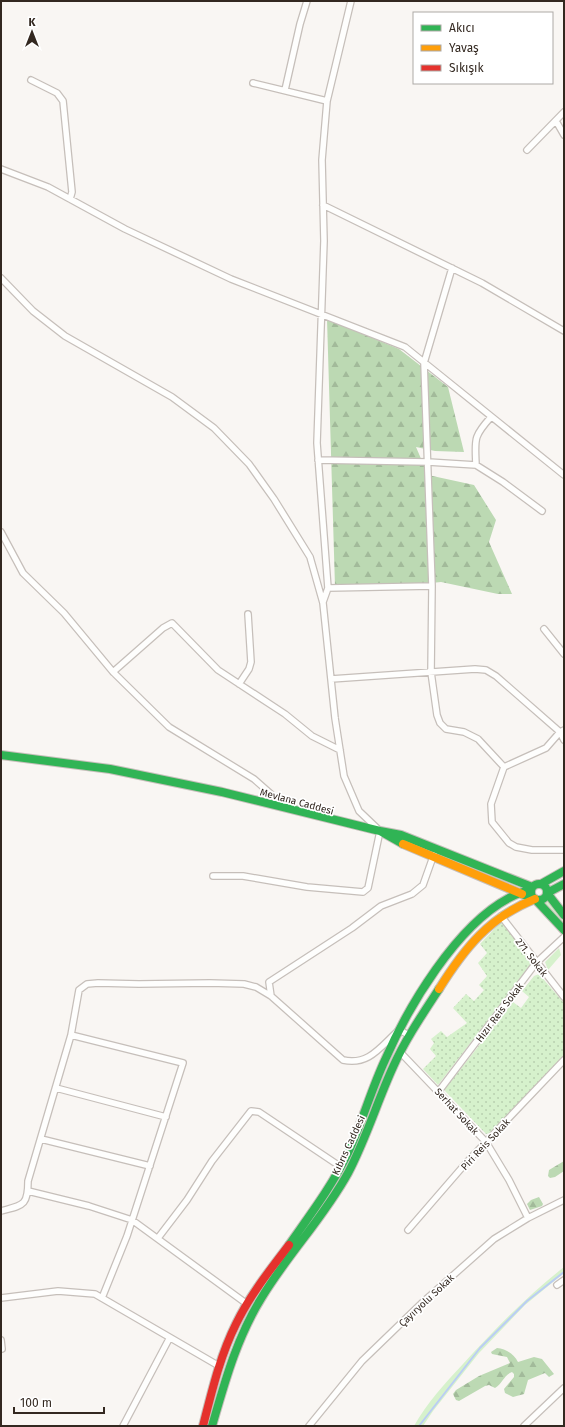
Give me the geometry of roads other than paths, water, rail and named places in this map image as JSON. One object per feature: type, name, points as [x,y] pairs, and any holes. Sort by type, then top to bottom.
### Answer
[{"type":"main road","name":"Mevlana Caddesi","points":[[1,754],[110,769],[283,807],[380,831],[391,839],[536,899],[564,930]]},
{"type":"main road","points":[[380,831],[401,834],[532,888]]},
{"type":"main road","points":[[203,1426],[219,1366],[232,1334],[247,1304],[341,1167],[399,1030],[427,986],[454,947],[481,918],[501,902],[519,892],[541,884],[564,871]]},
{"type":"main road","points":[[541,884],[545,886],[547,893],[564,915]]},
{"type":"main road","points":[[532,888],[531,894],[536,899],[543,899],[547,893],[564,884]]},
{"type":"main road","name":"Kıbrıs Caddesi","points":[[212,1426],[227,1369],[246,1325],[264,1294],[347,1175],[400,1052],[409,1035],[465,951],[501,916],[525,902],[536,899]]},
{"type":"street","points":[[285,90],[300,24],[307,1]]},
{"type":"street","points":[[323,603],[328,588],[318,460],[323,205],[322,152],[327,101],[351,1]]},
{"type":"street","points":[[31,80],[57,93],[63,101],[72,192],[70,199]]},
{"type":"street","points":[[253,83],[327,101]]},
{"type":"street","points":[[527,150],[564,112]]},
{"type":"street","points":[[556,121],[564,135]]},
{"type":"street","points":[[1,169],[48,187],[124,229],[231,279],[405,347],[564,475]]},
{"type":"street","points":[[323,205],[482,283],[564,331]]},
{"type":"street","points":[[452,268],[424,363],[432,586],[431,672],[437,715],[440,723],[446,729],[464,732],[478,739],[504,766]]},
{"type":"street","points":[[1,278],[33,311],[65,336],[172,397],[214,428],[249,464],[278,505],[310,557],[323,603],[331,679],[344,776],[359,811],[380,831],[368,888],[363,892],[307,888],[243,876],[214,876]]},
{"type":"street","points":[[476,465],[475,440],[478,431],[491,417]]},
{"type":"street","points":[[318,460],[428,462],[476,465],[503,482],[542,511]]},
{"type":"street","points":[[1,532],[23,573],[64,613],[113,672],[169,727],[254,779],[283,807]]},
{"type":"street","points":[[328,588],[432,586]]},
{"type":"street","points":[[238,684],[249,669],[248,614]]},
{"type":"street","points":[[113,672],[162,628],[172,623],[218,670],[285,714],[312,736],[340,750]]},
{"type":"street","points":[[544,629],[564,654]]},
{"type":"street","points":[[331,679],[475,669],[489,672],[562,731],[564,740]]},
{"type":"street","points":[[562,731],[546,748],[504,766],[491,804],[492,822],[509,843],[516,847],[532,850],[564,850]]},
{"type":"street","points":[[271,996],[269,982],[352,928],[381,906],[412,894],[423,885],[435,849]]},
{"type":"street","name":"271. Sokak","points":[[501,916],[536,963],[564,997]]},
{"type":"street","name":"Hızır Reis Sokak","points":[[439,1091],[536,963],[564,937]]},
{"type":"street","points":[[1,1211],[23,1204],[28,1197],[28,1181],[71,1035],[80,990],[90,983],[244,984],[256,987],[271,996],[343,1060],[355,1062],[368,1059],[399,1030],[409,1035]]},
{"type":"street","points":[[71,1035],[183,1063],[127,1236],[102,1298]]},
{"type":"street","name":"Serhat Sokak","points":[[400,1052],[439,1091],[486,1142],[509,1180],[528,1218]]},
{"type":"street","name":"Piri Reis Sokak","points":[[408,1230],[486,1142],[564,1060]]},
{"type":"street","points":[[56,1088],[166,1117]]},
{"type":"street","points":[[158,1238],[187,1200],[212,1162],[251,1111],[259,1112],[341,1167]]},
{"type":"street","points":[[41,1139],[150,1166]]},
{"type":"street","points":[[28,1191],[89,1206],[132,1220],[247,1304]]},
{"type":"street","name":"Çayıryolu Sokak","points":[[310,1426],[362,1361],[422,1302],[494,1239],[528,1218],[564,1200]]},
{"type":"street","points":[[557,1285],[564,1280]]},
{"type":"street","points":[[1,1298],[70,1291],[90,1293],[102,1298],[169,1339],[219,1366]]},
{"type":"street","points":[[123,1426],[169,1339]]},
{"type":"street","points":[[1,1340],[2,1349]]},
{"type":"street","points":[[524,1426],[564,1388]]},
{"type":"waterway","points":[[419,1426],[480,1348],[527,1301],[564,1272]]}]
